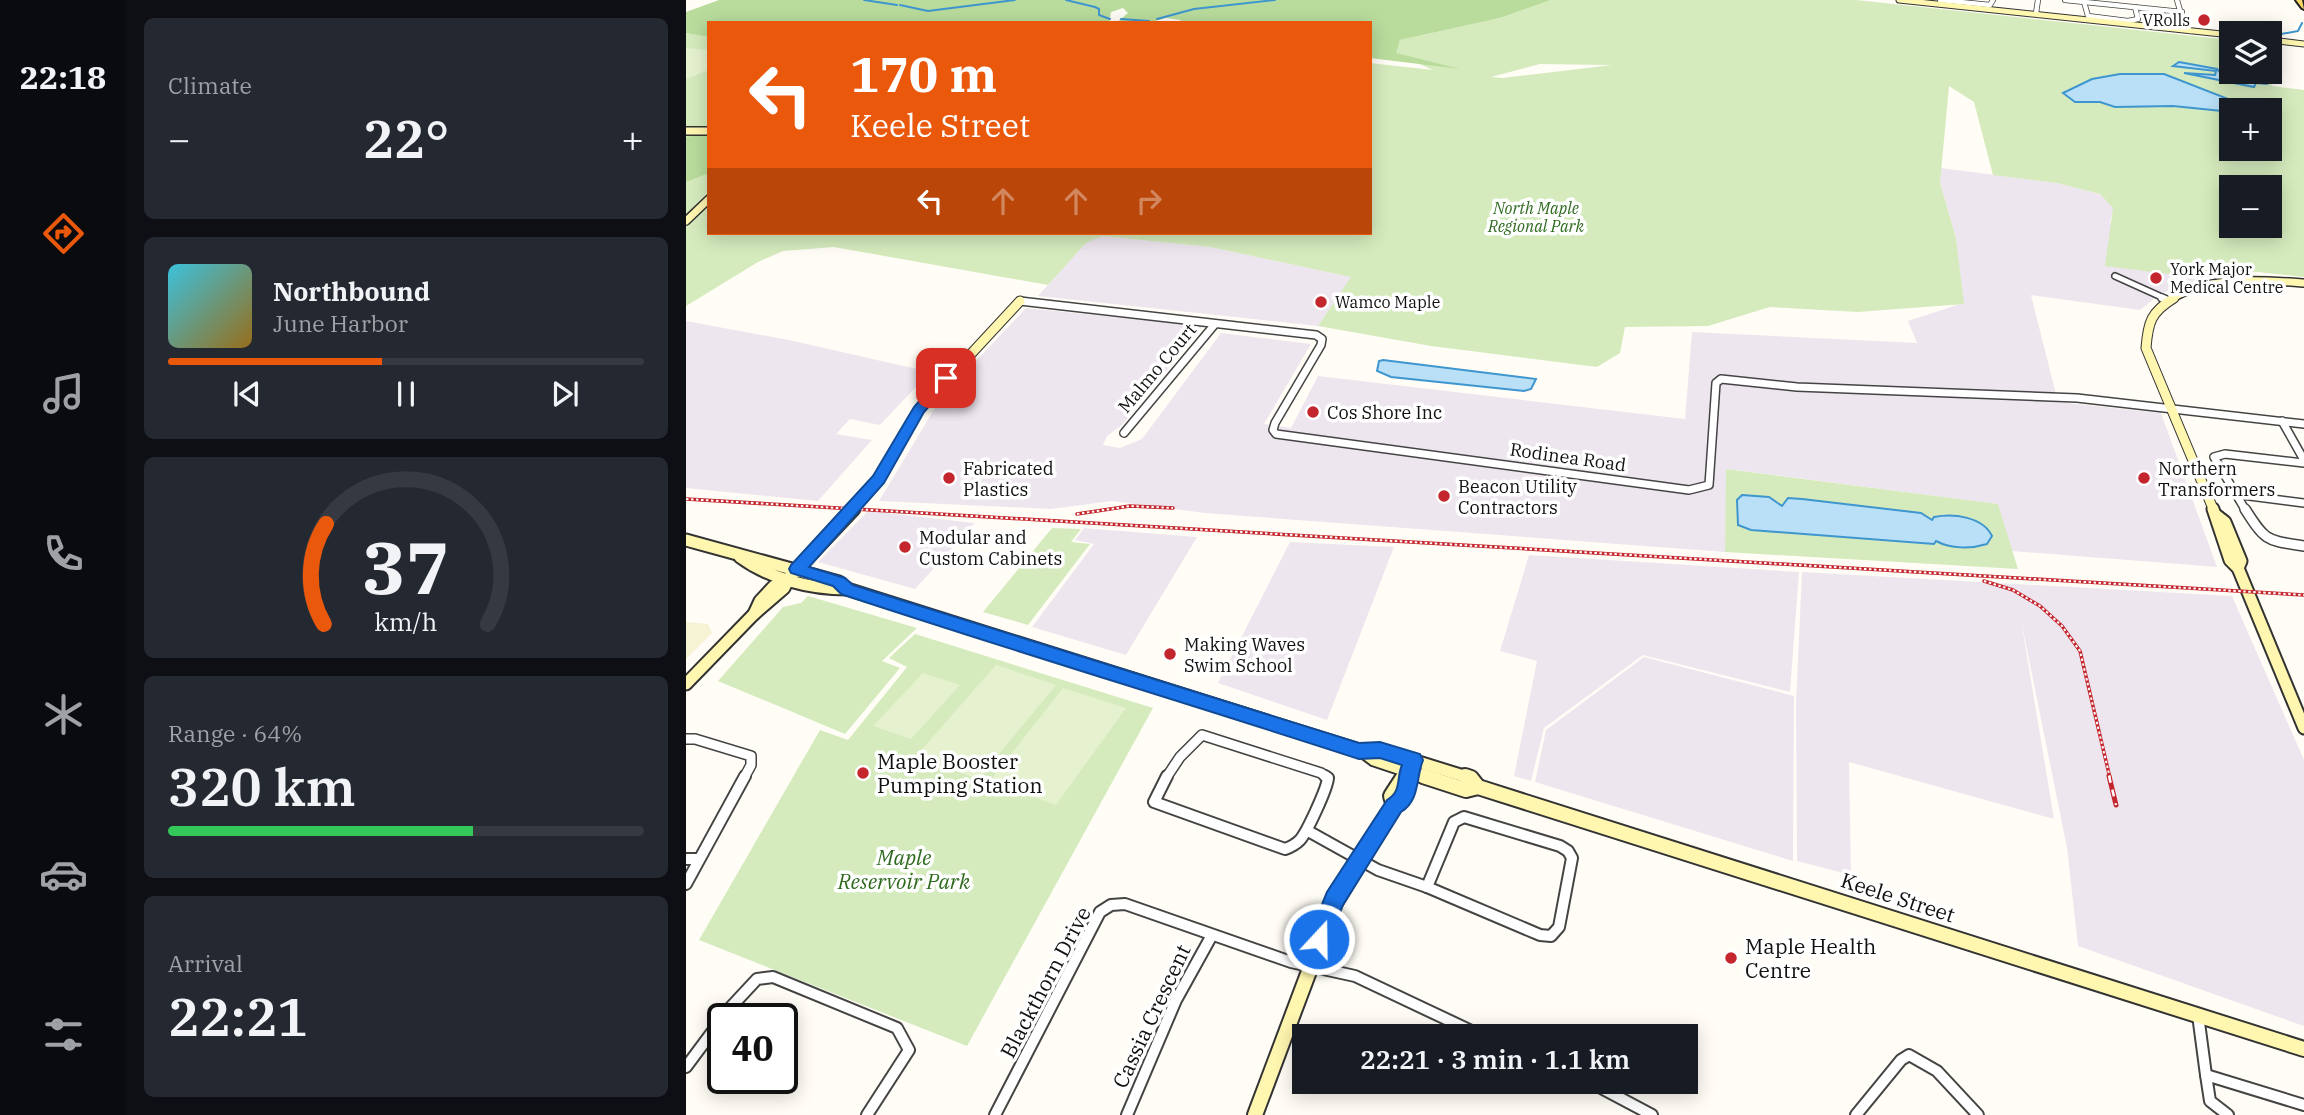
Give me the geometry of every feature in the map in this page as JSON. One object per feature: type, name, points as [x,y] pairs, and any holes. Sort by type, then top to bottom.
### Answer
[{"type":"main road","points":[[1899,0],[2039,12],[2219,34]]},
{"type":"main road","points":[[2299,0],[2304,7]]},
{"type":"main road","points":[[2282,40],[2304,43]]},
{"type":"main road","points":[[686,131],[707,131]]},
{"type":"main road","points":[[686,221],[707,201]]},
{"type":"main road","points":[[2304,286],[2240,282],[2192,289],[2169,301],[2148,321],[2145,339],[2216,515],[2230,560],[2238,568],[2304,728]]},
{"type":"main road","points":[[686,684],[754,614],[784,588],[793,574],[879,479],[919,410],[1020,301]]},
{"type":"main road","name":"Keele Street","points":[[686,540],[740,557],[751,568],[793,574],[830,591],[847,590],[1362,751],[1374,760],[1411,765],[1466,790],[1478,787],[2304,1049]]},
{"type":"main road","points":[[1255,1115],[1311,966],[1325,919],[1394,806],[1401,802],[1409,784],[1411,765]]},
{"type":"street","points":[[1940,0],[1990,5],[1993,0]]},
{"type":"street","points":[[2038,0],[2039,12]]},
{"type":"street","points":[[2065,0],[2182,12]]},
{"type":"street","points":[[2177,0],[2186,22],[2183,23],[2185,28],[2190,31]]},
{"type":"street","points":[[2084,2],[2088,16],[2128,21],[2138,19],[2135,7]]},
{"type":"street","points":[[2115,276],[2169,301]]},
{"type":"street","name":"Rodinea Road","points":[[1020,301],[1304,333],[1322,339],[1275,423],[1273,430],[1276,434],[1689,490],[1709,485],[1716,383],[1721,379],[1797,387],[2077,398],[2172,409]]},
{"type":"street","name":"Malmo Court","points":[[1124,433],[1215,324]]},
{"type":"street","points":[[2172,409],[2304,424]]},
{"type":"street","points":[[2281,421],[2304,461]]},
{"type":"street","points":[[2304,461],[2216,454],[2214,460],[2264,537],[2276,542],[2304,546]]},
{"type":"street","points":[[2234,494],[2304,503]]},
{"type":"street","points":[[1202,735],[1321,772],[1328,778],[1328,788],[1312,815],[1308,831],[1293,847],[1284,849],[1154,802],[1158,789],[1193,742],[1202,735]]},
{"type":"street","points":[[686,739],[695,738],[751,756],[751,765],[692,859],[686,884]]},
{"type":"street","points":[[1308,831],[1378,870],[1427,887],[1525,931],[1551,936],[1559,927],[1572,858],[1568,851],[1560,846],[1464,817],[1454,822],[1427,887]]},
{"type":"street","name":"Blackthorn Drive","points":[[995,1115],[1100,912],[1111,905],[1125,904],[1269,955],[1356,976],[1457,1024]]},
{"type":"street","name":"Cassia Crescent","points":[[1127,1115],[1176,1000],[1212,935]]},
{"type":"street","points":[[686,1067],[730,1008],[757,979],[773,977],[897,1028],[904,1038],[909,1050],[905,1059],[867,1115]]},
{"type":"street","points":[[2198,1014],[2210,1101],[2228,1115]]},
{"type":"street","points":[[1856,1115],[1901,1060],[1909,1055],[1937,1071],[1978,1115]]},
{"type":"street","points":[[2206,1075],[2304,1105]]},
{"type":"street","points":[[1613,1094],[1652,1115]]},
{"type":"shaded area","points":[[1941,168],[2057,183],[2100,194],[2114,208],[2110,222],[2137,269],[2200,278],[2160,294],[2140,310],[2031,295],[2058,402],[2161,413],[2217,567],[2012,551],[1997,504],[1727,469],[1725,552],[1205,513],[1112,501],[1051,509],[879,501],[941,398],[1026,308],[1203,326],[1122,425],[1107,436],[1103,445],[1120,448],[1142,439],[1221,333],[1311,344],[1264,424],[1291,428],[1318,376],[1685,419],[1692,332],[1917,343],[1908,321],[1963,303],[1956,238],[1940,183]]},
{"type":"shaded area","points":[[1093,235],[1210,247],[1352,277],[1318,326],[1038,296]]},
{"type":"shaded area","points":[[686,321],[789,340],[930,372],[880,425],[850,419],[836,434],[872,440],[818,501],[686,488]]},
{"type":"shaded area","points":[[868,511],[975,523],[915,589],[818,562]]},
{"type":"shaded area","points":[[1084,528],[1197,537],[1126,655],[1032,627],[1094,544],[1075,540]]},
{"type":"shaded area","points":[[1290,542],[1394,547],[1327,720],[1218,683]]},
{"type":"shaded area","points":[[1529,555],[1799,572],[1790,692],[1643,655],[1544,728],[1531,781],[1514,776],[1537,661],[1500,651]]},
{"type":"shaded area","points":[[1802,572],[2232,596],[2304,760],[2304,1026],[2078,946],[2067,848],[2021,620],[2054,819],[1849,762],[1851,875],[1797,861],[1796,703]]},
{"type":"shaded area","points":[[686,622],[708,624],[712,633],[686,659]]},
{"type":"shaded area","points":[[1644,657],[1794,696],[1793,861],[1535,782],[1546,730]]},
{"type":"green space","points":[[719,0],[1551,0],[1500,18],[1400,40],[1396,53],[1460,69],[1372,58],[1372,21],[1180,21],[1166,18],[1155,21],[1118,21],[1128,13],[1123,8],[1111,12],[1109,21],[707,21],[707,37],[686,33],[686,12]]},
{"type":"green space","name":"North Maple Regional Park","points":[[1551,0],[1856,0],[2219,39],[2219,84],[2271,84],[2304,90],[2304,277],[2258,272],[2217,273],[2200,278],[2105,266],[2113,208],[2100,194],[2057,183],[1993,175],[1974,102],[1949,86],[1940,183],[1956,238],[1964,304],[1858,312],[1770,307],[1708,326],[1625,327],[1620,353],[1597,367],[1431,346],[1318,326],[1351,277],[1210,247],[1102,236],[1086,243],[1048,285],[834,247],[783,251],[758,262],[686,306],[686,33],[707,37],[707,235],[1372,235],[1372,63],[1433,70],[1395,53],[1400,40],[1500,18]],"holes":[[[1540,64],[1612,65],[1502,78],[1491,77]]]},
{"type":"green space","points":[[686,48],[707,50],[707,71],[686,79]]},
{"type":"green space","points":[[703,134],[707,136],[707,174],[686,182],[686,137]]},
{"type":"green space","points":[[1726,469],[1998,504],[2018,569],[1725,552]]},
{"type":"green space","points":[[1052,528],[1081,529],[1071,542],[1090,544],[1028,625],[983,612]]},
{"type":"green space","points":[[808,596],[917,628],[882,661],[900,668],[845,734],[718,681],[783,607],[801,603]]},
{"type":"green space","name":"Maple Reservoir Park","points":[[915,634],[1153,708],[967,1046],[699,940],[820,730],[848,740],[907,667],[889,658]]},
{"type":"green space","points":[[996,665],[1056,685],[978,779],[916,756]]},
{"type":"green space","points":[[923,673],[960,685],[911,739],[873,726]]},
{"type":"green space","points":[[1063,688],[1126,708],[1056,805],[990,781]]},
{"type":"water","points":[[2179,62],[2217,69],[2219,80],[2184,73],[2215,75],[2216,71],[2173,66]]},
{"type":"water","points":[[2120,74],[2164,74],[2226,98],[2219,98],[2219,111],[2173,106],[2115,107],[2100,102],[2075,102],[2063,93],[2092,79]]},
{"type":"water","points":[[1379,361],[1536,379],[1531,389],[1524,391],[1391,377],[1377,371]]},
{"type":"water","points":[[1742,495],[1769,497],[1782,506],[1788,498],[1921,513],[1932,520],[1934,517],[1959,516],[1982,524],[1992,536],[1987,544],[1961,547],[1936,541],[1934,544],[1751,530],[1738,525],[1737,500]]},
{"type":"waterway","points":[[864,0],[897,5]]},
{"type":"waterway","points":[[900,5],[928,11],[1015,0]]},
{"type":"waterway","points":[[1066,0],[1095,7],[1099,9],[1099,15],[1110,19]]},
{"type":"waterway","points":[[1157,19],[1194,9],[1275,0]]},
{"type":"waterway","points":[[1121,19],[1149,21]]},
{"type":"waterway","points":[[2282,34],[2298,31],[2302,23]]},
{"type":"railway","points":[[686,499],[2304,595]]},
{"type":"railway","points":[[1077,514],[1130,506],[1173,508]]},
{"type":"railway","points":[[1984,581],[2013,590],[2040,606],[2062,626],[2080,651],[2110,778]]},
{"type":"railway","points":[[2109,776],[2116,805]]},
{"type":"place","name":"VRolls","points":[[2204,20]]},
{"type":"place","name":"York Major Medical Centre","points":[[2156,278]]},
{"type":"place","name":"Wamco Maple","points":[[1321,302]]},
{"type":"place","name":"Cos Shore Inc","points":[[1313,412]]},
{"type":"place","name":"Fabricated Plastics","points":[[949,478]]},
{"type":"place","name":"Northern Transformers","points":[[2144,478]]},
{"type":"place","name":"Beacon Utility Contractors","points":[[1444,496]]},
{"type":"place","name":"Modular and Custom Cabinets","points":[[905,547]]},
{"type":"place","name":"Making Waves Swim School","points":[[1170,654]]},
{"type":"place","name":"Maple Booster Pumping Station","points":[[863,773]]},
{"type":"place","name":"Maple Health Centre","points":[[1731,958]]},
{"type":"route","points":[[946,378],[919,410],[879,479],[797,569],[839,582],[847,590],[956,626],[1157,686],[1359,751],[1380,750],[1414,760],[1409,771],[1409,784],[1401,802],[1394,806],[1335,900],[1319,939]]}]
